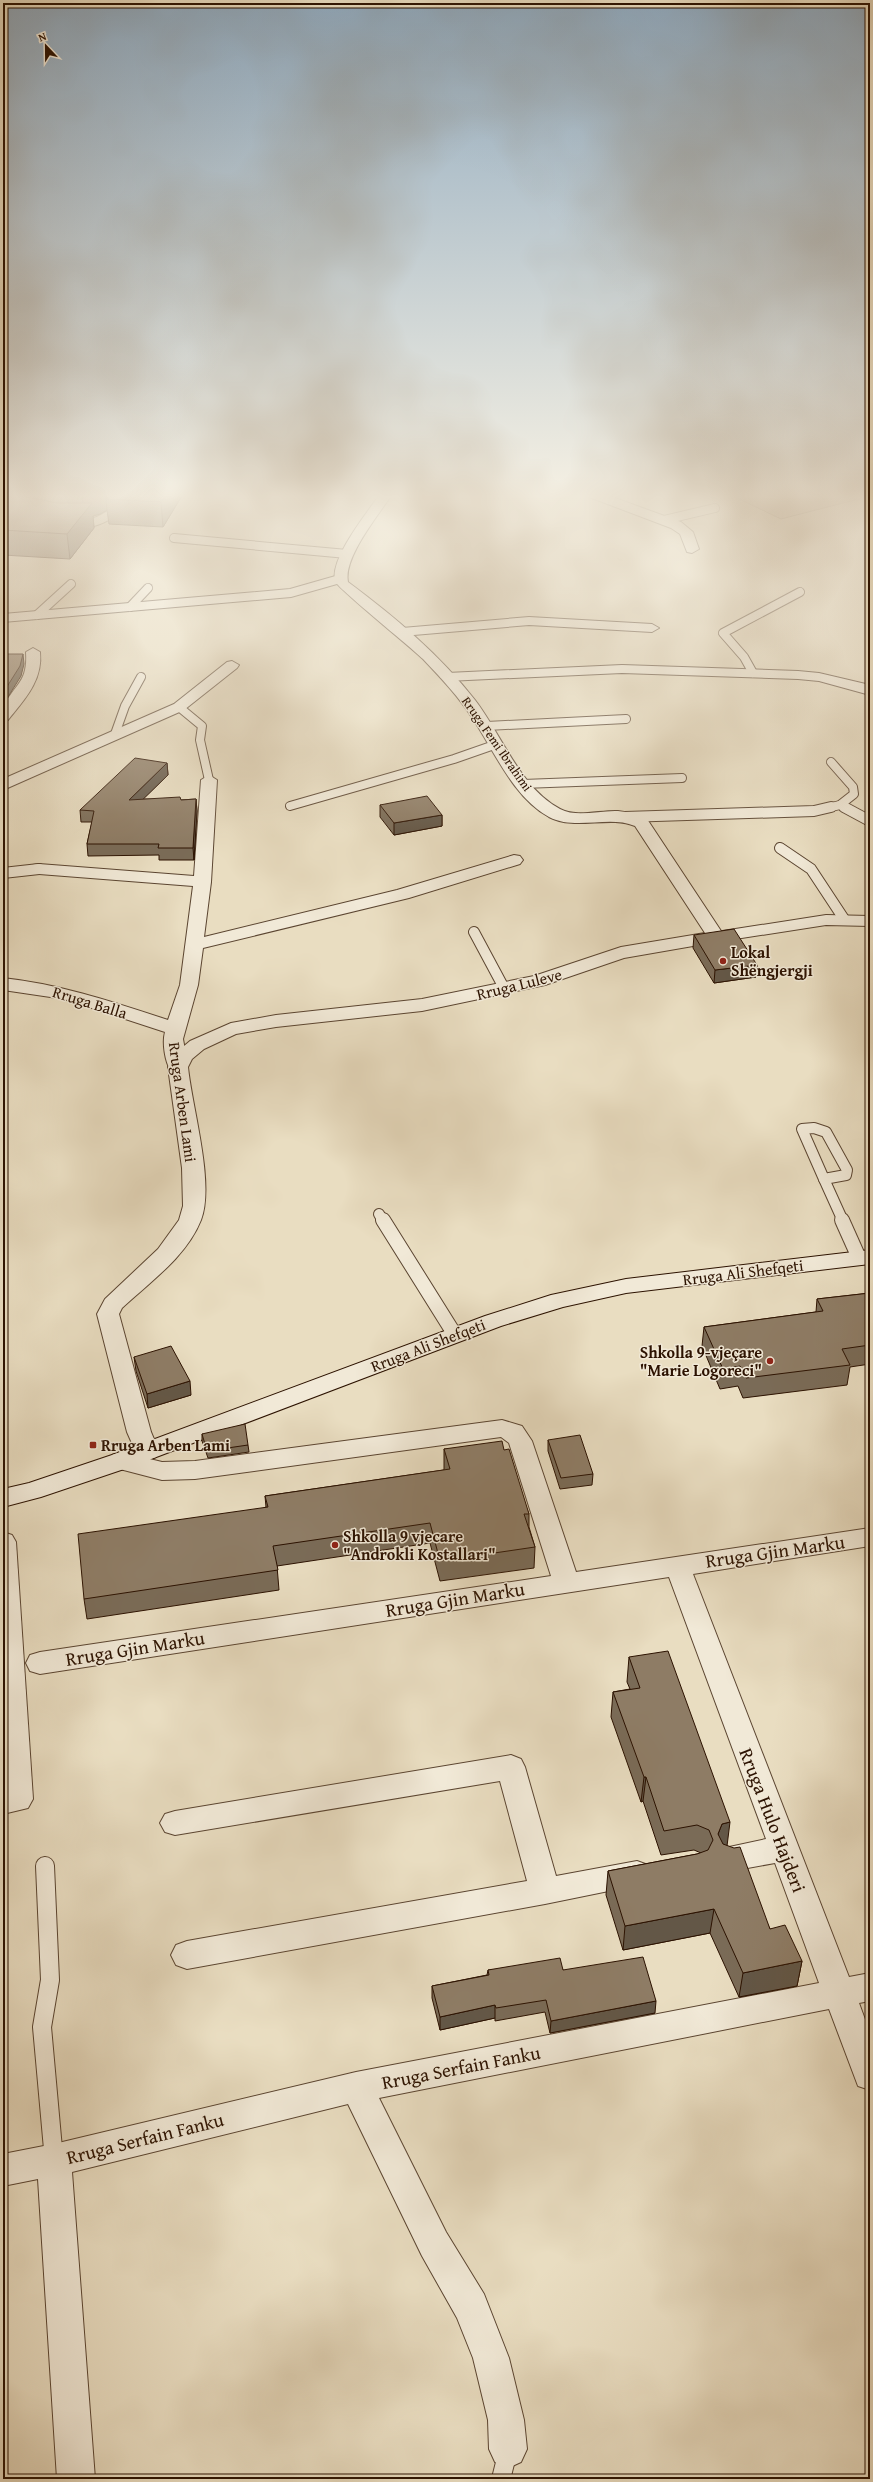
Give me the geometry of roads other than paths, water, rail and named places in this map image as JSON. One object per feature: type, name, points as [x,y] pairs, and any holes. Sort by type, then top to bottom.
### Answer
[{"type":"street","points":[[3,618],[97,610]]},
{"type":"street","name":"Rruga Femi Ibrahimi","points":[[376,610],[402,632],[447,677],[487,726],[523,784],[545,807],[558,815],[578,818],[623,817],[641,823],[716,937]]},
{"type":"street","points":[[402,632],[529,621],[652,628]]},
{"type":"street","points":[[3,717],[33,675],[36,663],[33,652]]},
{"type":"street","points":[[3,784],[179,707],[232,665]]},
{"type":"street","points":[[447,677],[603,669],[752,673],[819,677],[870,690]]},
{"type":"street","name":"Rruga Arben Lami","points":[[147,1451],[139,1432],[108,1314],[113,1304],[180,1237],[191,1219],[194,1202],[194,1181],[173,1039],[189,985],[202,882],[209,780]]},
{"type":"street","points":[[194,945],[403,894],[514,860]]},
{"type":"street","points":[[40,869],[202,882]]},
{"type":"street","name":"Rruga Luleve","points":[[178,1071],[184,1056],[197,1045],[231,1029],[276,1021],[422,1005],[504,988],[566,972],[621,952],[716,937],[844,920],[870,921]]},
{"type":"street","name":"Rruga Balla","points":[[3,984],[28,985],[60,992],[175,1029]]},
{"type":"street","name":"Rruga Ali Shefqeti","points":[[3,1498],[32,1491],[120,1461],[456,1335],[552,1302],[599,1291],[864,1257]]},
{"type":"street","points":[[120,1461],[162,1471],[195,1470],[502,1428],[513,1432],[520,1441],[566,1582]]},
{"type":"street","name":"Rruga Gjin Marku","points":[[40,1663],[677,1565],[870,1537]]},
{"type":"street","points":[[3,1542],[18,1799],[3,1802]]},
{"type":"street","name":"Rruga Hulo Hajderi","points":[[677,1565],[870,2075]]},
{"type":"street","points":[[175,1823],[510,1767],[544,1891]]},
{"type":"street","points":[[731,1858],[784,1849]]},
{"type":"street","points":[[187,1955],[662,1870]]},
{"type":"street","name":"Rruga Serfain Fanku","points":[[3,2170],[54,2160],[356,2087],[870,1987]]},
{"type":"street","points":[[356,2087],[434,2244],[471,2307],[490,2358],[506,2420],[505,2464]]},
{"type":"street","name":"Rruga Serfain Fanku","points":[[54,2160],[76,2479]]},
{"type":"lane","points":[[37,615],[43,610]]},
{"type":"lane","points":[[752,673],[748,661],[740,650],[723,634],[767,610]]},
{"type":"lane","points":[[115,734],[124,706],[141,677]]},
{"type":"lane","name":"Rruga Arben Lami","points":[[179,707],[202,726],[200,740],[209,780]]},
{"type":"lane","points":[[487,726],[626,719]]},
{"type":"lane","points":[[290,806],[454,759],[497,744]]},
{"type":"lane","points":[[831,762],[854,787],[854,794],[840,805],[870,821]]},
{"type":"lane","points":[[523,784],[682,778]]},
{"type":"lane","name":"Rruga Femi Ibrahimi","points":[[623,817],[792,813],[840,805]]},
{"type":"lane","points":[[780,848],[811,869],[844,920]]},
{"type":"lane","points":[[3,873],[40,869]]},
{"type":"lane","points":[[474,932],[504,988]]},
{"type":"lane","points":[[824,1179],[841,1177],[846,1174],[847,1170],[826,1132],[814,1128],[802,1129],[824,1179],[864,1257]]},
{"type":"lane","points":[[380,1214],[456,1335]]},
{"type":"lane","points":[[45,1866],[50,1980],[42,2028],[54,2160]]},
{"type":"place","name":"Lokal Shëngjergji","points":[[723,961]]},
{"type":"place","name":"Shkolla 9-vjeçare \"Marie Logoreci\"","points":[[770,1361]]},
{"type":"place","name":"Rruga Arben Lami","points":[[93,1445]]},
{"type":"place","name":"Shkolla 9 vjecare \"Androkli Kostallari\"","points":[[335,1545]]}]
